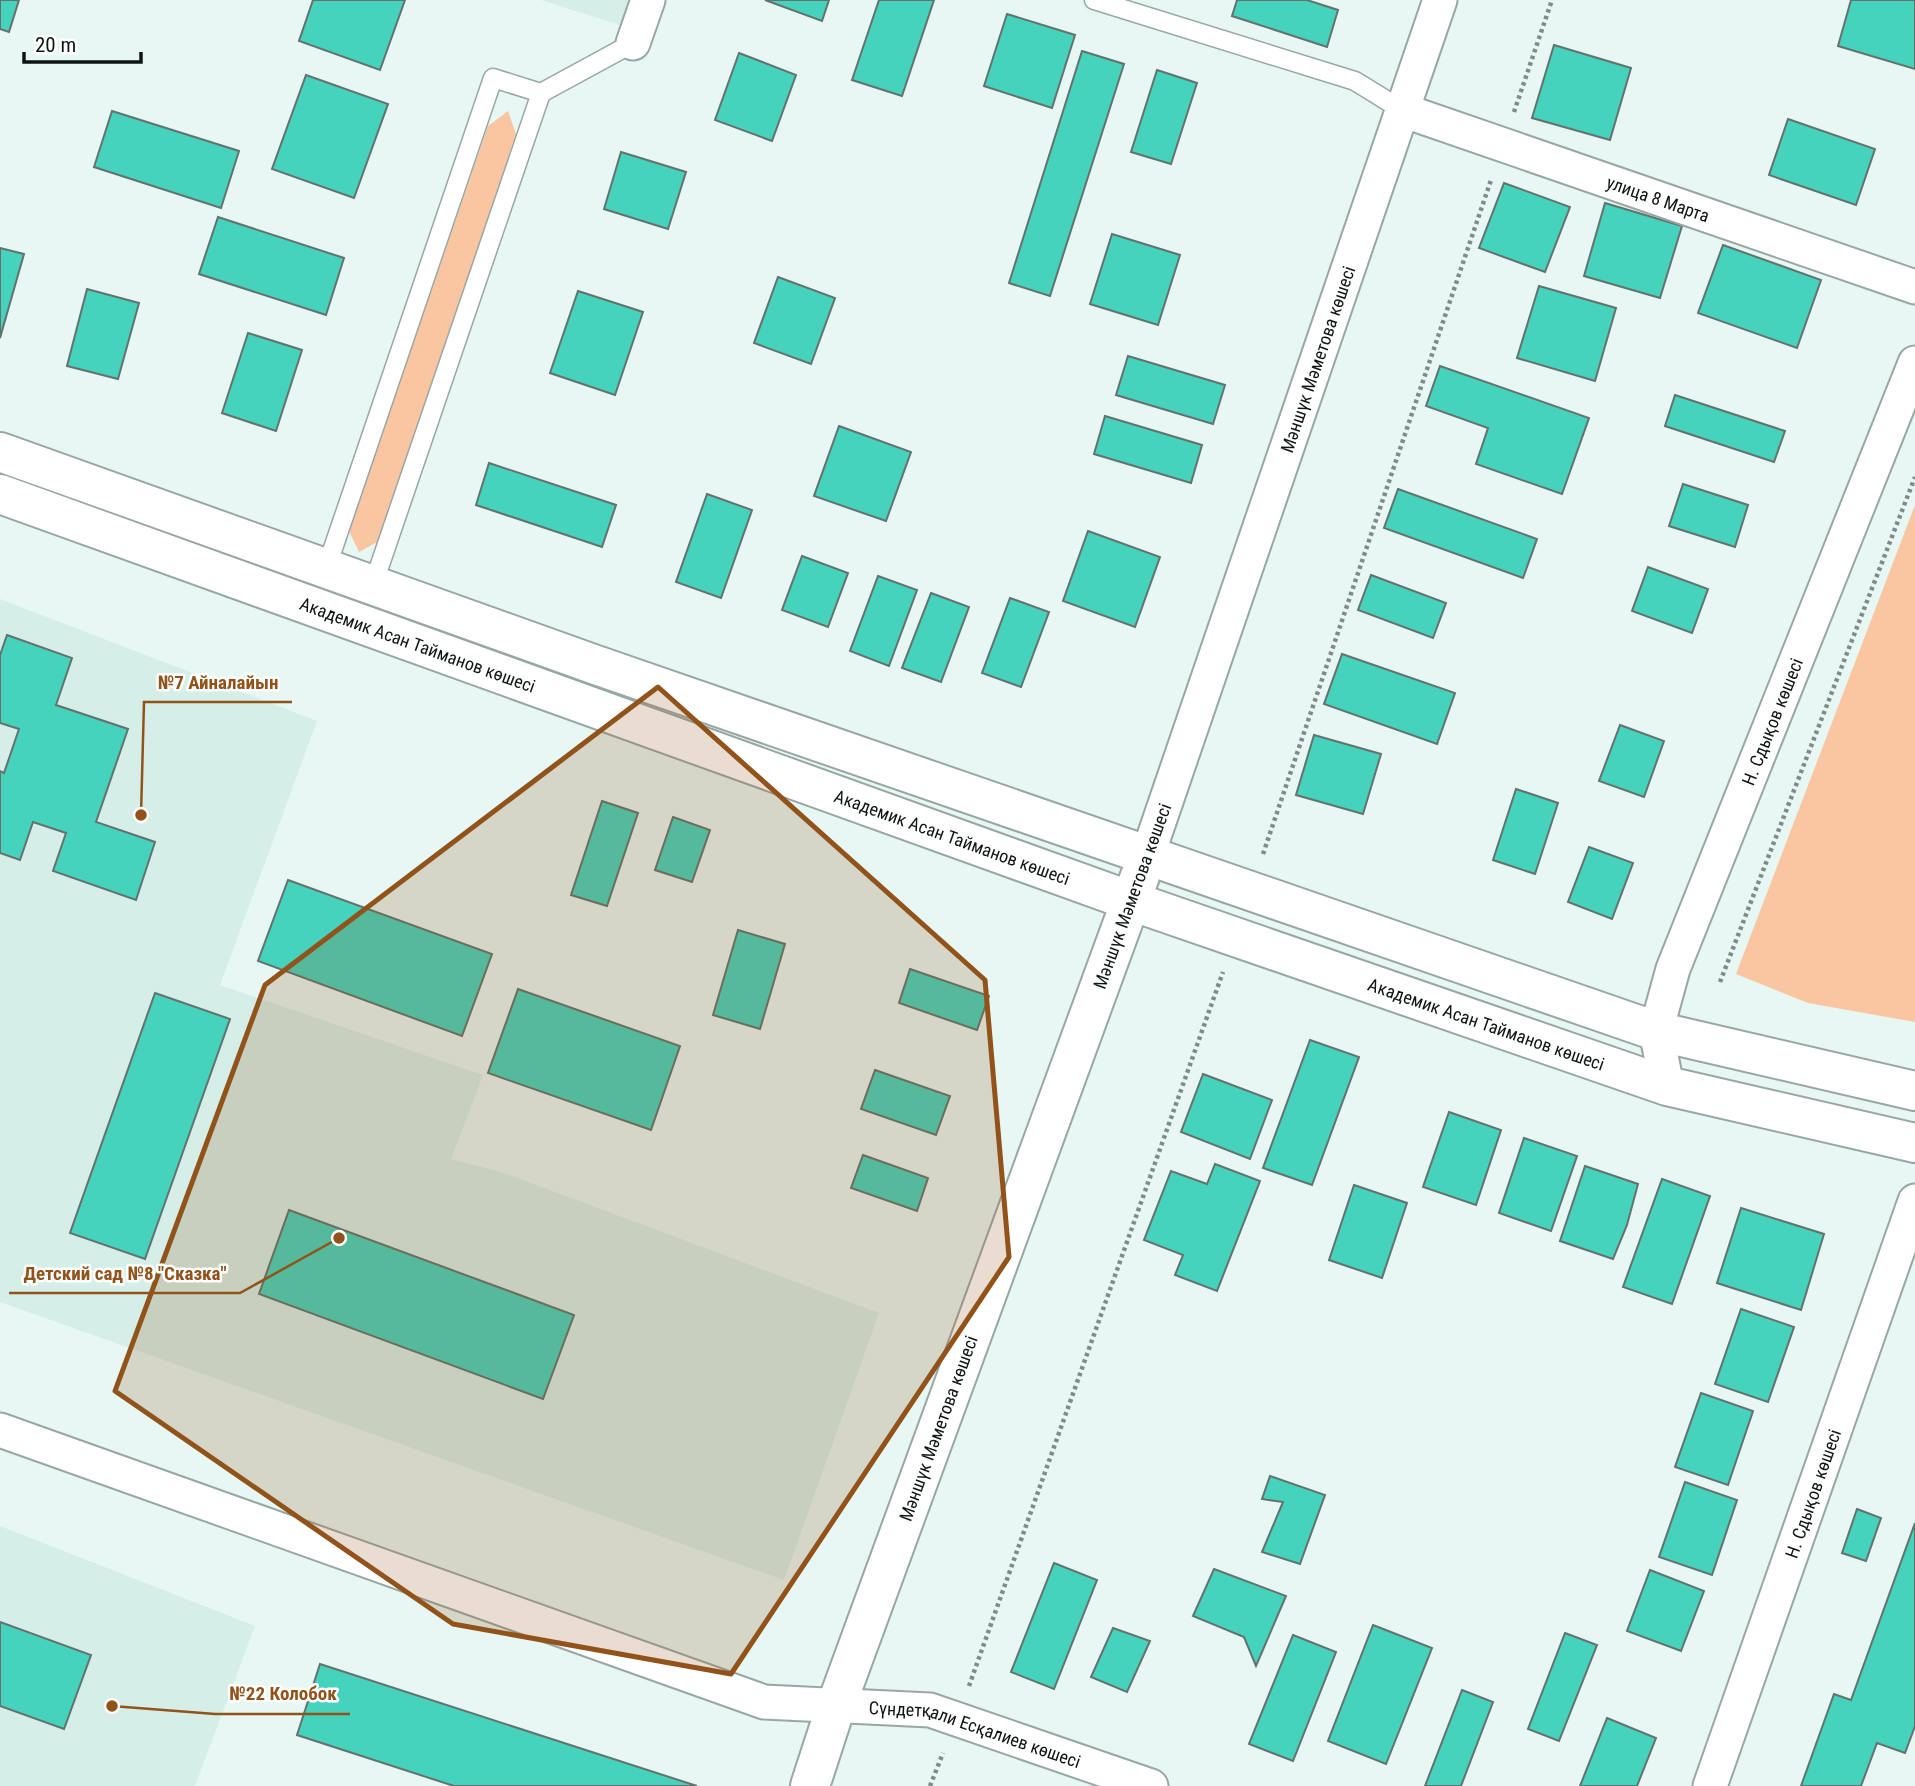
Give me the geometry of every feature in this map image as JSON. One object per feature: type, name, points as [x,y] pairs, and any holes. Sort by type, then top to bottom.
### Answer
[{"type":"main road","points":[[0,452],[596,665],[1656,1031],[1915,1091]]},
{"type":"main road","name":"Академик Асан Тайманов көшесі","points":[[0,494],[1131,901],[1667,1086],[1915,1143]]},
{"type":"main road","name":"Мәншүк Мәметова көшесі","points":[[810,1786],[836,1706],[1148,854]]},
{"type":"street","points":[[633,43],[648,0]]},
{"type":"street","name":"Мәншүк Мәметова көшесі","points":[[1148,854],[1440,0]]},
{"type":"street","name":"улица 8 Марта","points":[[1402,110],[1915,287]]},
{"type":"street","name":"Н. Сдықов көшесі","points":[[1667,1086],[1656,1031],[1673,969],[1915,363]]},
{"type":"street","name":"Н. Сдықов көшесі","points":[[1710,1786],[1915,1201]]},
{"type":"street","name":"Сүндетқали Есқалиев көшесі","points":[[0,1430],[764,1702],[930,1710],[1151,1786]]},
{"type":"lane","points":[[1094,0],[1355,81],[1402,110]]},
{"type":"lane","points":[[373,585],[541,93],[633,43]]},
{"type":"lane","points":[[326,569],[493,78],[541,93]]},
{"type":"path","points":[[1720,982],[1915,477]]},
{"type":"highlighted area","points":[[658,687],[985,980],[1009,1257],[731,1674],[453,1624],[115,1391],[265,985]]},
{"type":"shaded area","points":[[541,0],[629,0],[620,25]]},
{"type":"shaded area","points":[[508,111],[516,134],[379,541],[359,552],[349,531],[488,126]]},
{"type":"shaded area","points":[[1915,505],[1915,1022],[1808,1003],[1736,974]]},
{"type":"shaded area","points":[[0,599],[317,721],[220,985],[483,1075],[451,1159],[504,1173],[879,1313],[784,1580],[0,1302]]},
{"type":"shaded area","points":[[0,1526],[255,1626],[195,1786],[0,1786]]},
{"type":"building","points":[[0,0],[19,0],[9,32],[0,29]]},
{"type":"building","points":[[313,0],[405,0],[380,70],[299,41]]},
{"type":"building","points":[[765,0],[829,0],[822,21]]},
{"type":"building","points":[[879,0],[934,0],[902,96],[852,80]]},
{"type":"building","points":[[1237,0],[1307,0],[1338,10],[1327,47],[1232,16]]},
{"type":"building","points":[[1851,0],[1915,0],[1915,69],[1838,46]]},
{"type":"building","points":[[1007,14],[1075,35],[1052,108],[984,86]]},
{"type":"building","points":[[1554,45],[1631,68],[1610,140],[1532,118]]},
{"type":"building","points":[[1082,51],[1124,64],[1050,296],[1009,283]]},
{"type":"building","points":[[739,53],[796,75],[772,141],[715,120]]},
{"type":"building","points":[[1157,70],[1197,83],[1171,164],[1131,152]]},
{"type":"building","points":[[306,75],[388,104],[354,198],[272,169]]},
{"type":"building","points":[[112,111],[239,151],[221,208],[94,167]]},
{"type":"building","points":[[1788,119],[1875,149],[1856,205],[1769,175]]},
{"type":"building","points":[[621,152],[686,172],[668,229],[604,209]]},
{"type":"building","points":[[1504,183],[1570,207],[1545,272],[1479,248]]},
{"type":"building","points":[[1605,203],[1682,226],[1660,298],[1584,276]]},
{"type":"building","points":[[218,217],[344,258],[326,315],[199,274]]},
{"type":"building","points":[[1112,234],[1180,255],[1158,325],[1090,304]]},
{"type":"building","points":[[1723,245],[1821,280],[1797,348],[1698,313]]},
{"type":"building","points":[[0,248],[24,254],[0,338]]},
{"type":"building","points":[[778,277],[835,298],[811,364],[754,343]]},
{"type":"building","points":[[1539,286],[1616,308],[1595,381],[1517,358]]},
{"type":"building","points":[[87,289],[139,303],[118,379],[67,366]]},
{"type":"building","points":[[578,291],[643,312],[615,395],[550,373]]},
{"type":"building","points":[[248,333],[302,350],[276,431],[222,413]]},
{"type":"building","points":[[1128,356],[1225,385],[1213,424],[1116,395]]},
{"type":"building","points":[[1440,366],[1589,418],[1562,494],[1476,464],[1488,428],[1426,406]]},
{"type":"building","points":[[1675,395],[1785,431],[1774,462],[1665,426]]},
{"type":"building","points":[[1105,416],[1202,445],[1191,483],[1094,454]]},
{"type":"building","points":[[839,426],[911,452],[886,521],[814,496]]},
{"type":"building","points":[[489,463],[616,505],[602,547],[476,505]]},
{"type":"building","points":[[1683,484],[1748,505],[1735,547],[1669,526]]},
{"type":"building","points":[[1398,489],[1537,539],[1523,578],[1384,528]]},
{"type":"building","points":[[707,494],[752,510],[721,598],[676,582]]},
{"type":"building","points":[[1088,531],[1160,557],[1135,627],[1063,601]]},
{"type":"building","points":[[802,556],[848,573],[828,627],[782,610]]},
{"type":"building","points":[[1648,567],[1708,589],[1692,633],[1632,611]]},
{"type":"building","points":[[1371,575],[1446,603],[1433,638],[1358,610]]},
{"type":"building","points":[[878,576],[917,590],[889,666],[850,651]]},
{"type":"building","points":[[931,593],[969,607],[941,682],[902,668]]},
{"type":"building","points":[[1010,598],[1049,612],[1021,687],[982,673]]},
{"type":"building","points":[[7,635],[72,658],[56,705],[128,729],[96,822],[155,842],[136,900],[53,871],[66,833],[33,822],[20,860],[0,853],[0,771],[4,773],[19,729],[0,723],[0,655]]},
{"type":"building","points":[[1342,654],[1455,693],[1437,744],[1324,704]]},
{"type":"building","points":[[1620,725],[1664,741],[1644,797],[1599,781]]},
{"type":"building","points":[[1314,735],[1381,754],[1363,814],[1296,795]]},
{"type":"building","points":[[1516,789],[1558,803],[1535,874],[1493,860]]},
{"type":"building","points":[[602,801],[638,813],[607,906],[571,895]]},
{"type":"building","points":[[673,817],[710,830],[692,882],[655,870]]},
{"type":"building","points":[[1589,847],[1633,863],[1612,919],[1568,902]]},
{"type":"building","points":[[288,880],[492,954],[462,1036],[258,961]]},
{"type":"building","points":[[738,930],[785,944],[760,1029],[713,1015]]},
{"type":"building","points":[[910,969],[989,996],[977,1030],[899,1003]]},
{"type":"building","points":[[518,989],[680,1046],[651,1130],[488,1073]]},
{"type":"building","points":[[155,993],[230,1019],[145,1259],[70,1233]]},
{"type":"building","points":[[1310,1040],[1359,1057],[1312,1185],[1263,1168]]},
{"type":"building","points":[[875,1070],[950,1096],[936,1135],[861,1109]]},
{"type":"building","points":[[1203,1074],[1272,1100],[1250,1159],[1181,1132]]},
{"type":"building","points":[[1449,1112],[1501,1130],[1476,1205],[1423,1187]]},
{"type":"building","points":[[1524,1138],[1577,1156],[1551,1231],[1499,1213]]},
{"type":"building","points":[[863,1155],[928,1178],[917,1211],[851,1188]]},
{"type":"building","points":[[1215,1164],[1260,1181],[1217,1291],[1175,1275],[1183,1255],[1144,1240],[1171,1171],[1207,1184]]},
{"type":"building","points":[[1585,1166],[1638,1184],[1627,1225],[1613,1259],[1560,1241]]},
{"type":"building","points":[[1662,1179],[1710,1196],[1672,1304],[1623,1287]]},
{"type":"building","points":[[1354,1185],[1407,1203],[1382,1278],[1329,1260]]},
{"type":"building","points":[[1741,1208],[1824,1234],[1801,1310],[1717,1283]]},
{"type":"building","points":[[289,1210],[574,1315],[543,1399],[259,1294]]},
{"type":"building","points":[[1741,1309],[1794,1327],[1768,1402],[1715,1384]]},
{"type":"building","points":[[1701,1393],[1753,1411],[1728,1485],[1675,1467]]},
{"type":"building","points":[[1270,1476],[1325,1495],[1300,1564],[1262,1552],[1283,1502],[1262,1499]]},
{"type":"building","points":[[1685,1482],[1737,1500],[1712,1575],[1659,1557]]},
{"type":"building","points":[[1857,1509],[1881,1518],[1866,1561],[1842,1553]]},
{"type":"building","points":[[1915,1523],[1915,1726],[1905,1753],[1877,1743],[1861,1786],[1801,1786],[1834,1694],[1851,1700]]},
{"type":"building","points":[[1054,1563],[1097,1580],[1054,1689],[1011,1672]]},
{"type":"building","points":[[1214,1569],[1286,1596],[1256,1666],[1244,1637],[1193,1616]]},
{"type":"building","points":[[1650,1570],[1704,1591],[1681,1651],[1627,1631]]},
{"type":"building","points":[[0,1622],[91,1655],[64,1729],[0,1706]]},
{"type":"building","points":[[1373,1625],[1432,1648],[1386,1764],[1328,1741]]},
{"type":"building","points":[[1113,1628],[1150,1641],[1127,1692],[1091,1677]]},
{"type":"building","points":[[1565,1633],[1597,1645],[1559,1741],[1528,1729]]},
{"type":"building","points":[[1293,1635],[1336,1652],[1293,1761],[1249,1744]]},
{"type":"building","points":[[320,1664],[697,1786],[454,1786],[297,1735]]},
{"type":"building","points":[[1462,1690],[1493,1702],[1461,1786],[1425,1786]]},
{"type":"building","points":[[1607,1718],[1656,1738],[1637,1786],[1580,1786]]},
{"type":"place","name":"№7 Айналайын","points":[[141,815]]},
{"type":"place","name":"Детский сад №8 \"Сказка\"","points":[[339,1238]]},
{"type":"place","name":"№22 Колобок","points":[[112,1706]]}]
